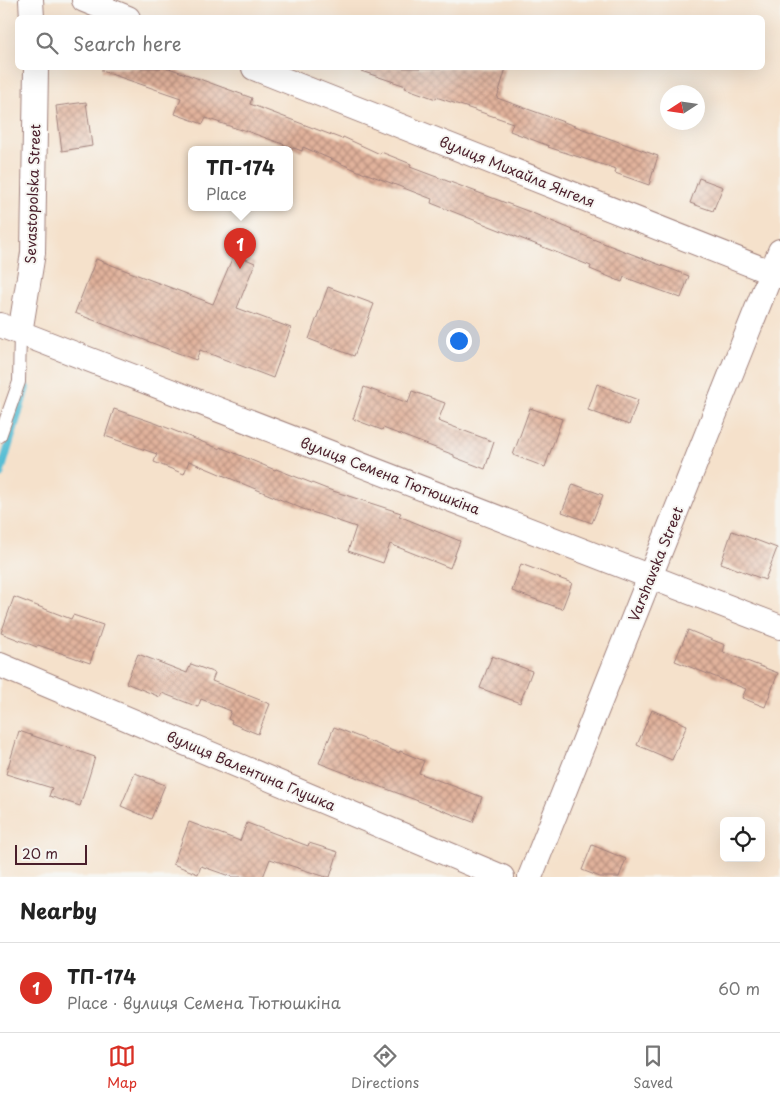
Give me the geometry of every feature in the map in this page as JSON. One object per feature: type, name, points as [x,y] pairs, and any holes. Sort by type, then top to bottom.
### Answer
[{"type":"street","points":[[31,0],[32,15]]},
{"type":"street","points":[[84,0],[121,15]]},
{"type":"street","name":"Sevastopolska Street","points":[[10,329],[33,252],[36,70]]},
{"type":"street","name":"вулиця Михайла Янгеля","points":[[259,70],[776,274]]},
{"type":"street","name":"Varshavska Street","points":[[530,877],[650,578],[776,274],[780,251]]},
{"type":"street","name":"вулиця Семена Тютюшкіна","points":[[10,329],[780,627]]},
{"type":"street","name":"вулиця Валентина Глушка","points":[[0,665],[502,877]]},
{"type":"lane","name":"Sevastopolska Street","points":[[0,436],[19,382],[10,329]]},
{"type":"building","points":[[175,70],[252,98],[250,104],[342,139],[343,137],[380,154],[381,152],[411,164],[410,167],[530,212],[572,231],[689,276],[681,298],[624,277],[622,282],[590,269],[591,266],[431,203],[432,199],[365,174],[303,147],[302,151],[293,148],[293,146],[206,118],[203,124],[175,114],[181,98],[102,71]]},
{"type":"building","points":[[505,70],[497,98],[658,156],[649,185],[615,173],[616,169],[548,147],[510,131],[513,123],[436,97],[436,99],[405,88],[406,86],[361,71]]},
{"type":"building","points":[[86,102],[92,146],[62,151],[56,106]]},
{"type":"building","points":[[699,178],[723,187],[713,211],[690,203]]},
{"type":"building","points":[[234,254],[255,263],[237,308],[291,328],[273,378],[200,350],[196,360],[75,313],[96,259],[213,304]]},
{"type":"building","points":[[328,287],[374,304],[354,356],[309,339]]},
{"type":"building","points":[[597,384],[638,400],[629,425],[588,410]]},
{"type":"building","points":[[364,387],[408,403],[412,391],[445,403],[438,421],[494,442],[485,469],[383,428],[382,430],[353,419]]},
{"type":"building","points":[[530,408],[562,419],[545,467],[513,455]]},
{"type":"building","points":[[114,409],[220,449],[220,447],[327,489],[401,513],[399,516],[460,541],[450,568],[390,544],[383,563],[348,551],[356,527],[303,509],[189,461],[184,474],[154,462],[157,454],[105,436]]},
{"type":"building","points":[[573,484],[603,495],[592,523],[562,512]]},
{"type":"building","points":[[732,531],[777,548],[765,580],[721,563]]},
{"type":"building","points":[[521,564],[572,583],[562,609],[512,591]]},
{"type":"building","points":[[14,597],[71,619],[73,615],[103,625],[90,663],[38,645],[37,647],[1,633]]},
{"type":"building","points":[[688,630],[725,645],[723,652],[778,673],[765,707],[742,698],[746,689],[675,661]]},
{"type":"building","points":[[138,654],[187,673],[191,664],[215,673],[212,681],[270,704],[258,734],[231,723],[232,721],[228,719],[231,711],[201,699],[198,707],[162,693],[160,697],[126,683]]},
{"type":"building","points":[[492,656],[532,671],[520,703],[480,688]]},
{"type":"building","points":[[652,710],[687,725],[672,760],[637,745]]},
{"type":"building","points":[[334,727],[424,761],[419,773],[482,797],[473,822],[319,763]]},
{"type":"building","points":[[19,731],[95,757],[80,806],[49,796],[52,788],[6,774]]},
{"type":"building","points":[[135,773],[165,785],[151,819],[121,806]]},
{"type":"building","points":[[189,822],[240,841],[247,823],[308,846],[309,843],[338,852],[330,877],[270,859],[263,877],[232,877],[201,866],[198,874],[173,864]]},
{"type":"building","points":[[592,845],[626,859],[619,877],[600,877],[582,870]]},
{"type":"waterway","points":[[0,475],[26,388]]},
{"type":"place","name":"ТП-174","points":[[240,269]]}]
